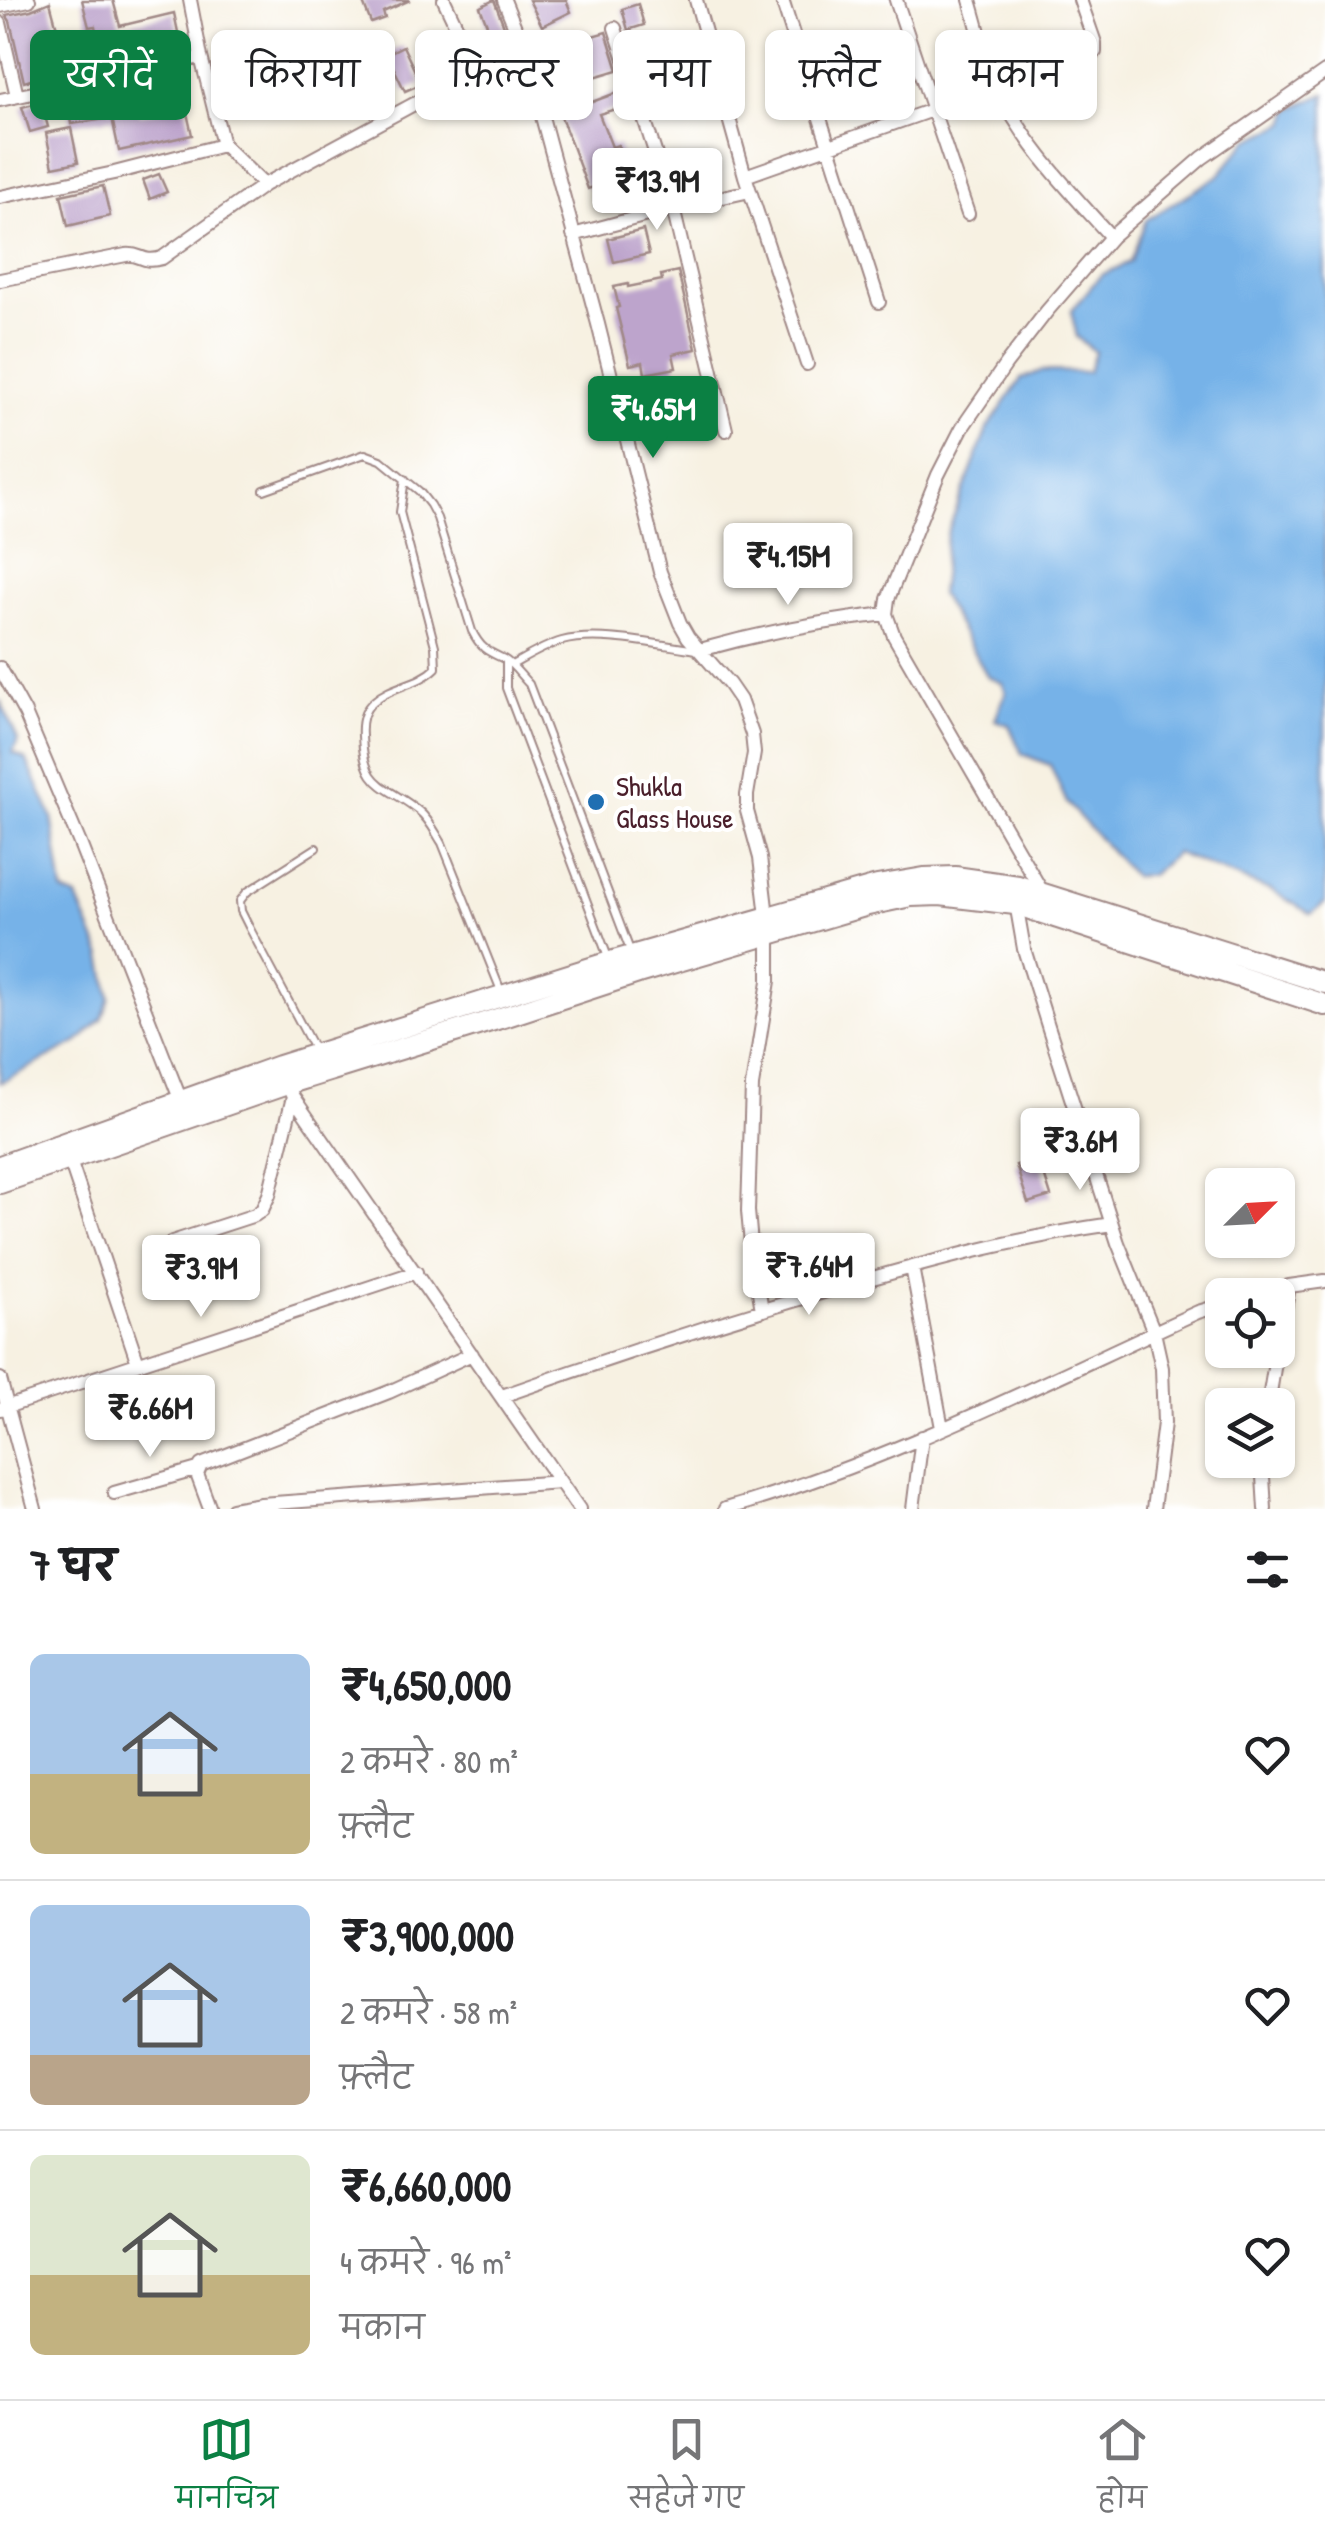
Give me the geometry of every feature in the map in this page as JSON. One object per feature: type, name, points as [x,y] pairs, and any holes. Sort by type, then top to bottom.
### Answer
[{"type":"main road","points":[[0,1183],[507,1005],[768,925],[876,886],[924,878],[955,877],[1325,983]]},
{"type":"main road","points":[[1044,903],[1325,1005]]},
{"type":"main road","points":[[0,1166],[181,1101],[286,1082],[317,1053],[507,1005]]},
{"type":"street","points":[[0,6],[29,0]]},
{"type":"street","points":[[190,0],[223,145],[264,185]]},
{"type":"street","points":[[444,0],[458,30]]},
{"type":"street","points":[[516,30],[506,5],[524,0]]},
{"type":"street","points":[[696,0],[745,176],[806,364]]},
{"type":"street","points":[[782,0],[879,302]]},
{"type":"street","points":[[896,0],[968,214]]},
{"type":"street","points":[[970,0],[979,30]]},
{"type":"street","points":[[1080,0],[1090,30]]},
{"type":"street","points":[[0,23],[18,96]]},
{"type":"street","points":[[616,28],[673,208],[726,430]]},
{"type":"street","points":[[0,100],[201,57]]},
{"type":"street","points":[[1044,903],[894,636],[886,614],[888,599],[962,428],[1006,364],[1111,237],[1202,158],[1325,72]]},
{"type":"street","points":[[0,280],[132,254],[150,262],[162,258],[264,185],[415,103]]},
{"type":"street","points":[[745,176],[935,109]]},
{"type":"street","points":[[543,120],[660,572],[680,623],[740,700],[752,734],[754,752],[746,794],[747,812],[760,858],[770,969],[751,1101],[748,1211],[762,1310]]},
{"type":"street","points":[[1016,120],[1111,237]]},
{"type":"street","points":[[0,197],[223,145]]},
{"type":"street","points":[[574,235],[750,191]]},
{"type":"street","points":[[700,650],[842,618],[886,614]]},
{"type":"street","points":[[0,668],[25,713],[71,822],[181,1101]]},
{"type":"street","points":[[1017,895],[1024,949],[1112,1224],[1154,1332],[1162,1368],[1164,1423],[1152,1509]]},
{"type":"street","points":[[172,1242],[262,1210],[270,1195],[286,1082]]},
{"type":"street","points":[[286,1082],[579,1509]]},
{"type":"street","points":[[68,1158],[138,1363]]},
{"type":"street","points":[[502,1396],[762,1310],[912,1267],[1112,1224]]},
{"type":"street","points":[[912,1267],[942,1428]]},
{"type":"street","points":[[4,1408],[416,1272]]},
{"type":"street","points":[[1295,1285],[1325,1281]]},
{"type":"street","points":[[725,1509],[865,1462],[1205,1310]]},
{"type":"street","points":[[114,1492],[198,1469],[206,1462],[390,1392],[472,1354]]},
{"type":"street","points":[[0,1379],[4,1408],[35,1509]]},
{"type":"street","points":[[913,1509],[922,1436]]},
{"type":"street","points":[[198,1469],[198,1480],[210,1509]]},
{"type":"street","points":[[1263,1478],[1265,1509]]},
{"type":"street","points":[[232,1509],[560,1482]]},
{"type":"lane","points":[[264,490],[365,454],[381,460],[420,491],[437,518],[477,642],[529,684],[635,964]]},
{"type":"lane","points":[[405,480],[400,512],[435,646],[436,668],[419,681],[382,695],[365,711],[361,726],[363,759],[380,786],[420,812],[442,843],[507,1005]]},
{"type":"lane","points":[[508,664],[564,640],[589,638],[700,650]]},
{"type":"lane","points":[[508,664],[506,688],[613,971]]},
{"type":"lane","points":[[316,848],[247,892],[240,901],[249,928],[317,1053]]},
{"type":"water","points":[[1325,94],[1325,903],[1311,914],[1272,891],[1176,853],[1151,875],[1134,877],[1067,803],[1050,765],[1022,754],[1009,725],[995,720],[1006,692],[1002,683],[988,677],[940,594],[947,534],[987,429],[1021,379],[1041,371],[1088,372],[1095,352],[1077,337],[1071,311],[1101,275],[1130,262],[1146,220],[1218,176],[1248,140],[1286,123],[1291,109]]},
{"type":"water","points":[[0,700],[18,740],[13,753],[26,759],[52,817],[63,892],[77,898],[102,956],[110,998],[102,1019],[78,1042],[0,1083]]},
{"type":"building","points":[[82,0],[113,0],[120,26],[174,13],[178,30],[96,30],[95,26],[89,27]]},
{"type":"building","points":[[362,0],[410,0],[383,12],[385,18],[371,23]]},
{"type":"building","points":[[494,0],[505,30],[489,30],[480,7]]},
{"type":"building","points":[[529,0],[566,0],[571,12],[542,26]]},
{"type":"building","points":[[50,2],[57,30],[30,30],[30,80],[24,82],[6,15]]},
{"type":"building","points":[[638,4],[644,25],[628,30],[622,9]]},
{"type":"building","points":[[606,32],[613,54],[613,71],[593,77],[593,36]]},
{"type":"building","points":[[403,46],[415,71],[415,87],[405,91],[395,70],[395,50]]},
{"type":"building","points":[[613,94],[613,110],[599,114],[612,147],[618,145],[628,175],[588,189],[562,120],[593,120],[593,102]]},
{"type":"building","points":[[30,105],[30,120],[46,120],[48,127],[30,132],[22,107]]},
{"type":"building","points":[[112,120],[189,120],[192,135],[119,151]]},
{"type":"building","points":[[71,128],[78,162],[53,167],[46,133]]},
{"type":"building","points":[[159,174],[167,192],[150,199],[143,180]]},
{"type":"building","points":[[103,186],[110,216],[68,226],[61,195]]},
{"type":"building","points":[[643,230],[649,254],[614,262],[608,239]]},
{"type":"building","points":[[678,271],[696,349],[673,354],[676,368],[645,374],[643,362],[630,365],[614,287],[662,280],[661,275]]},
{"type":"building","points":[[1039,1158],[1051,1196],[1028,1203],[1016,1165]]},
{"type":"place","name":"Shukla Glass House","points":[[596,802]]}]
